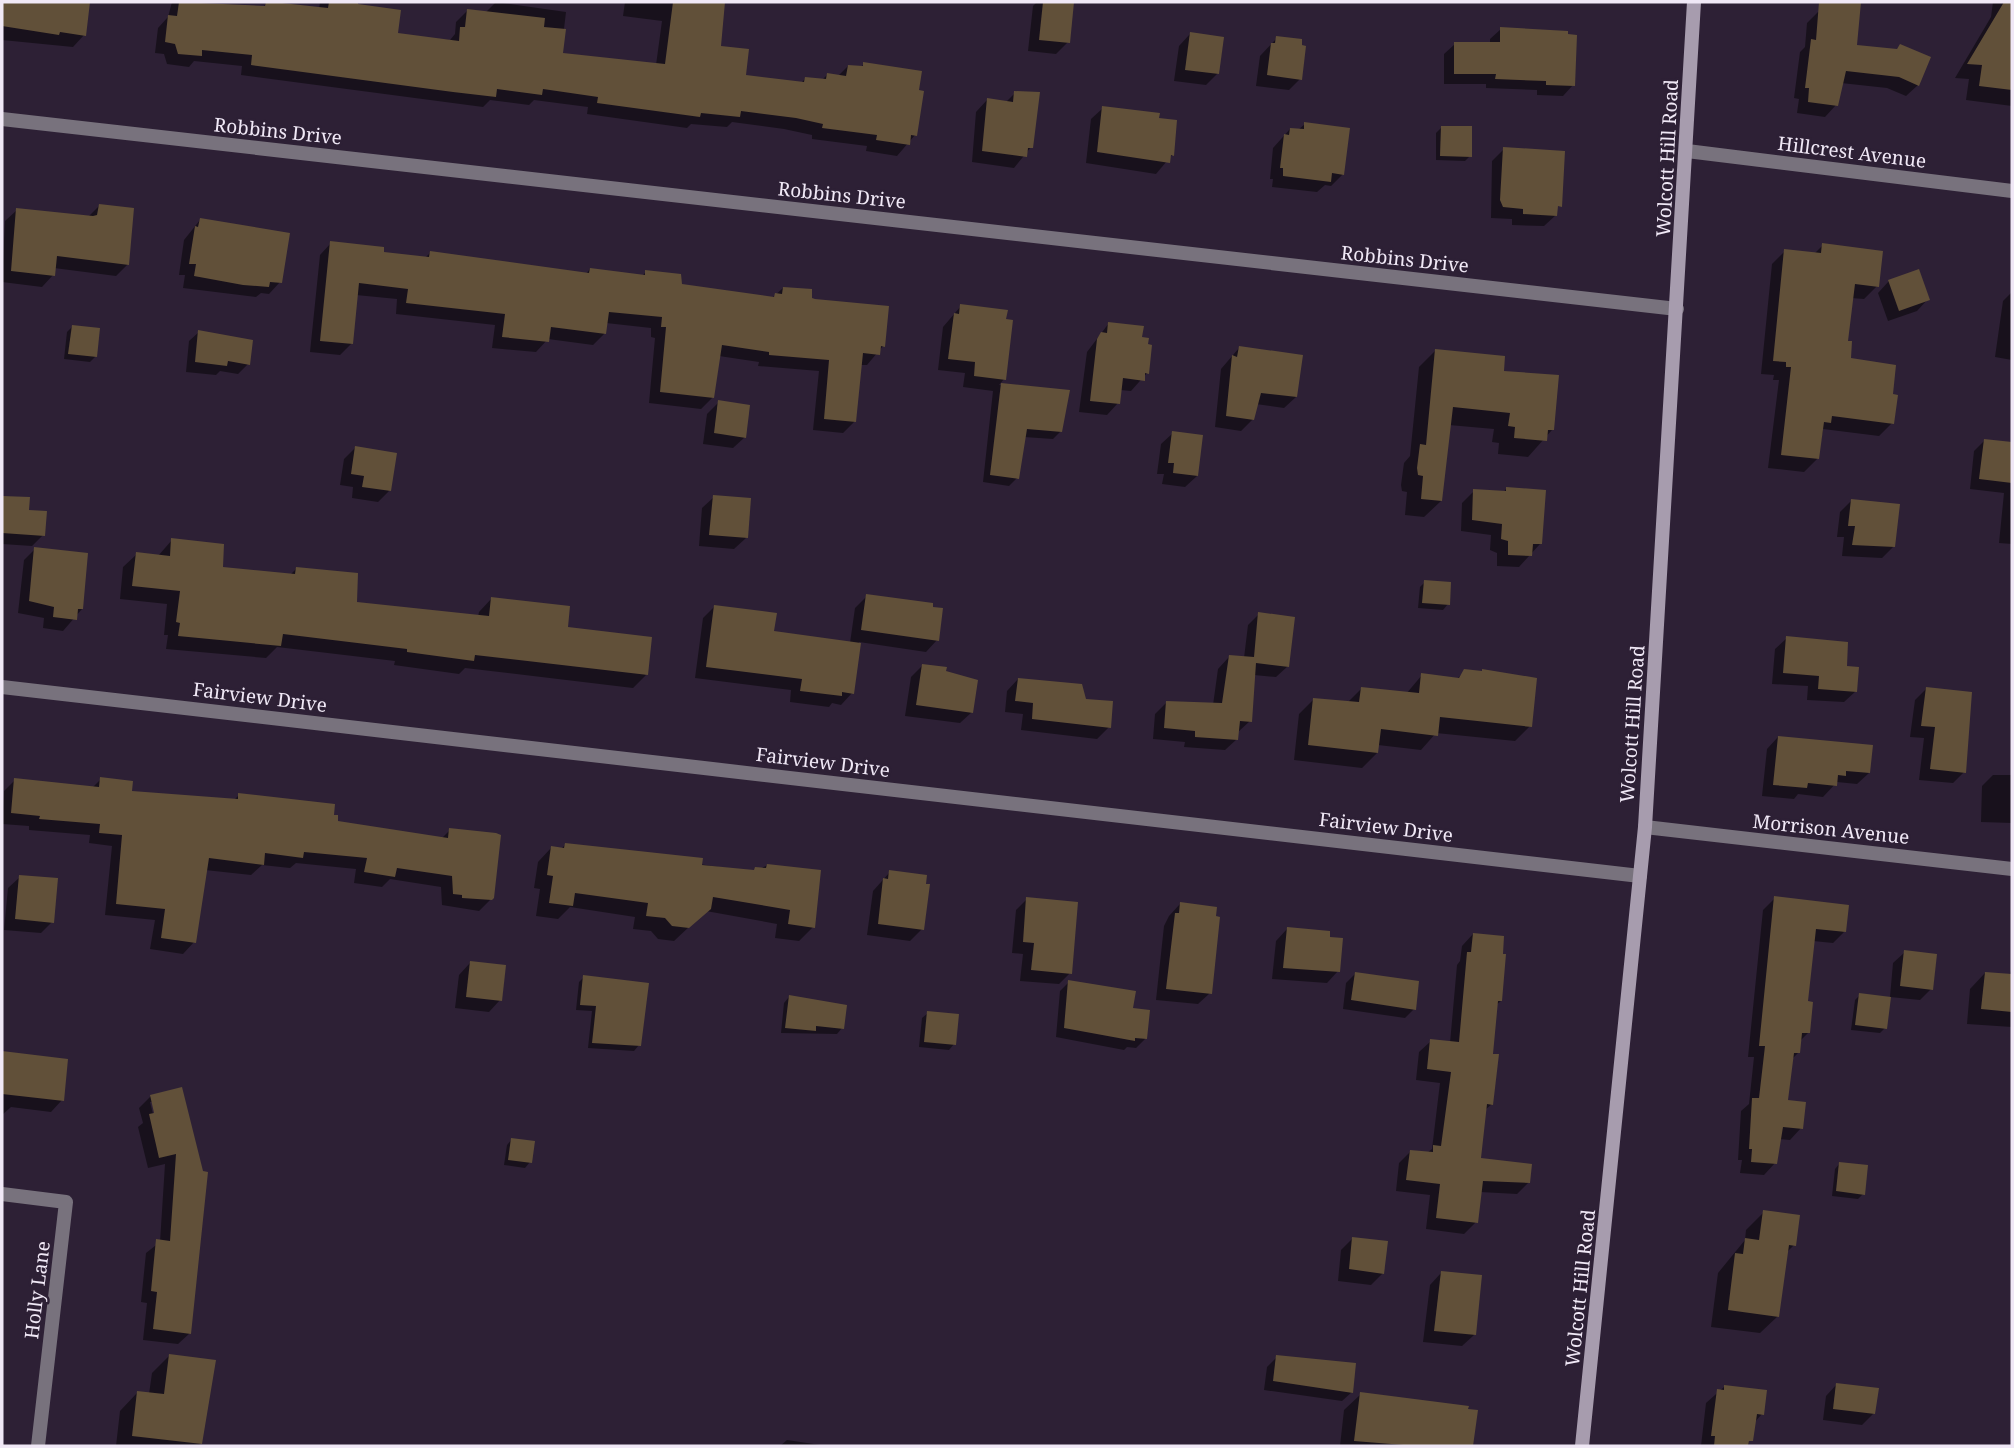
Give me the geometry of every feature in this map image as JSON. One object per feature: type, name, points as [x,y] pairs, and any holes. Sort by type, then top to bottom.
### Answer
[{"type":"street","name":"Wolcott Hill Road","points":[[1582,1446],[1645,827],[1694,2]]},
{"type":"street","name":"Robbins Drive","points":[[2,119],[1677,309]]},
{"type":"street","name":"Hillcrest Avenue","points":[[1687,151],[2012,191]]},
{"type":"street","name":"Fairview Drive","points":[[2,687],[1640,876]]},
{"type":"street","name":"Morrison Avenue","points":[[1645,827],[2012,869]]},
{"type":"street","name":"Holly Lane","points":[[2,1194],[66,1202],[38,1446]]},
{"type":"building","points":[[2,2],[90,2],[86,36],[60,32],[59,35],[2,26]]},
{"type":"building","points":[[179,2],[265,6],[266,2],[273,2],[328,8],[329,2],[358,2],[401,10],[398,33],[459,41],[460,27],[465,27],[467,9],[545,18],[544,27],[566,29],[563,53],[665,64],[673,2],[725,2],[721,46],[749,49],[746,75],[804,82],[805,77],[826,79],[827,73],[846,76],[848,65],[863,66],[863,62],[922,71],[919,90],[924,91],[917,136],[911,135],[910,145],[876,140],[877,135],[822,128],[823,124],[796,118],[741,111],[740,117],[701,113],[700,117],[597,103],[598,97],[543,89],[542,95],[497,89],[496,97],[453,92],[251,65],[252,55],[202,50],[202,56],[178,54],[175,44],[165,42],[168,15],[177,16]]},
{"type":"building","points":[[1043,2],[1074,2],[1070,43],[1039,40]]},
{"type":"building","points":[[1819,2],[1861,2],[1857,45],[1897,49],[1900,44],[1931,57],[1919,86],[1899,77],[1846,71],[1838,106],[1808,102],[1809,88],[1805,88],[1811,39],[1816,40]]},
{"type":"building","points":[[2004,2],[2012,2],[2012,90],[1979,86],[1982,65],[1967,64]]},
{"type":"building","points":[[1500,27],[1568,31],[1568,34],[1577,35],[1575,86],[1546,85],[1546,81],[1495,79],[1496,74],[1454,74],[1454,42],[1500,42]]},
{"type":"building","points":[[1190,32],[1224,37],[1219,74],[1185,70]]},
{"type":"building","points":[[1276,36],[1302,39],[1302,45],[1306,46],[1302,80],[1267,75],[1271,43],[1275,43]]},
{"type":"building","points":[[1014,91],[1040,92],[1033,148],[1028,148],[1027,157],[982,151],[987,98],[1013,102]]},
{"type":"building","points":[[1102,106],[1160,113],[1159,118],[1177,120],[1174,156],[1171,155],[1170,163],[1097,152]]},
{"type":"building","points":[[1304,122],[1350,128],[1344,175],[1332,173],[1331,182],[1283,176],[1283,168],[1280,168],[1284,134],[1289,135],[1290,128],[1304,129]]},
{"type":"building","points":[[1441,126],[1472,126],[1472,157],[1440,156]]},
{"type":"building","points":[[1503,147],[1565,151],[1562,207],[1558,206],[1557,216],[1523,214],[1523,209],[1503,207],[1500,200]]},
{"type":"building","points":[[99,204],[134,208],[129,265],[57,256],[55,276],[11,271],[16,208],[93,216],[97,215]]},
{"type":"building","points":[[200,218],[290,233],[282,283],[270,282],[269,287],[243,285],[194,276],[196,264],[189,264],[195,226],[198,227]]},
{"type":"building","points":[[330,241],[384,247],[384,252],[429,257],[430,251],[589,273],[590,268],[645,275],[645,270],[681,274],[682,284],[774,297],[775,293],[782,294],[783,287],[812,289],[812,298],[815,299],[889,306],[885,347],[881,346],[880,355],[863,353],[856,422],[824,419],[829,360],[769,355],[769,352],[722,345],[714,398],[660,392],[666,327],[661,327],[662,317],[609,312],[606,334],[551,327],[549,342],[502,337],[505,314],[406,303],[408,289],[359,283],[353,344],[320,341]]},
{"type":"building","points":[[1822,243],[1883,251],[1879,287],[1855,284],[1848,341],[1852,341],[1851,358],[1896,365],[1893,394],[1898,395],[1894,424],[1832,416],[1831,423],[1824,422],[1819,459],[1781,455],[1791,367],[1786,367],[1786,362],[1773,361],[1784,249],[1821,253]]},
{"type":"building","points":[[1919,269],[1930,300],[1899,311],[1888,280]]},
{"type":"building","points":[[960,304],[1008,310],[1006,319],[1013,320],[1006,380],[974,376],[975,362],[948,359],[954,313],[959,314]]},
{"type":"building","points":[[1108,322],[1144,326],[1142,337],[1149,338],[1148,344],[1152,345],[1149,374],[1145,373],[1145,381],[1123,378],[1120,404],[1090,401],[1097,339],[1101,332],[1107,333]]},
{"type":"building","points":[[72,325],[100,328],[97,357],[68,354]]},
{"type":"building","points":[[198,330],[253,340],[250,365],[228,361],[227,366],[195,362]]},
{"type":"building","points":[[1239,346],[1303,355],[1297,397],[1261,393],[1254,420],[1226,416],[1232,355],[1237,357]]},
{"type":"building","points":[[1435,349],[1505,356],[1504,371],[1559,375],[1554,430],[1548,430],[1547,441],[1514,438],[1515,427],[1508,426],[1510,413],[1453,407],[1442,501],[1421,499],[1423,476],[1418,475],[1417,468],[1420,444],[1426,445]]},
{"type":"building","points":[[1001,383],[1070,390],[1062,432],[1027,429],[1019,479],[990,475]]},
{"type":"building","points":[[718,400],[750,405],[746,438],[714,433]]},
{"type":"building","points":[[1172,431],[1203,435],[1198,476],[1173,473],[1174,463],[1168,463]]},
{"type":"building","points":[[1984,439],[2012,442],[2012,483],[1979,479]]},
{"type":"building","points":[[355,446],[397,453],[391,491],[362,487],[364,476],[351,474]]},
{"type":"building","points":[[1506,487],[1546,490],[1542,544],[1533,544],[1532,556],[1508,555],[1508,541],[1501,539],[1502,524],[1472,520],[1473,489],[1506,491]]},
{"type":"building","points":[[713,495],[751,498],[748,538],[709,535]]},
{"type":"building","points":[[2,496],[30,497],[29,510],[47,511],[45,536],[2,533]]},
{"type":"building","points":[[1851,499],[1900,504],[1895,547],[1852,545],[1855,526],[1848,526]]},
{"type":"building","points":[[171,538],[224,544],[223,567],[295,574],[296,567],[358,573],[357,602],[489,616],[491,597],[570,606],[568,627],[652,637],[648,675],[475,655],[474,661],[407,652],[407,649],[283,634],[281,646],[178,636],[180,623],[176,622],[180,591],[132,586],[136,552],[170,556]]},
{"type":"building","points":[[34,547],[88,553],[83,609],[78,609],[77,620],[53,617],[54,607],[29,601]]},
{"type":"building","points":[[1424,580],[1451,582],[1450,605],[1422,603]]},
{"type":"building","points":[[866,594],[933,603],[933,607],[943,608],[939,641],[861,630]]},
{"type":"building","points":[[714,605],[777,613],[774,631],[861,643],[854,694],[842,692],[842,696],[800,691],[802,679],[706,667]]},
{"type":"building","points":[[1258,612],[1295,617],[1289,667],[1256,663],[1252,722],[1240,721],[1238,740],[1195,737],[1195,731],[1164,728],[1166,701],[1222,703],[1229,655],[1254,657]]},
{"type":"building","points":[[1786,636],[1848,642],[1847,666],[1859,667],[1857,692],[1818,689],[1819,676],[1783,673]]},
{"type":"building","points":[[922,664],[947,667],[946,671],[978,680],[973,713],[916,705]]},
{"type":"building","points":[[1464,669],[1482,669],[1537,678],[1532,727],[1440,717],[1438,736],[1381,729],[1378,753],[1308,745],[1313,698],[1359,702],[1361,687],[1419,693],[1421,673],[1459,678]]},
{"type":"building","points":[[1018,678],[1082,684],[1086,699],[1113,701],[1111,728],[1032,719],[1033,703],[1015,701]]},
{"type":"building","points":[[1926,687],[1972,692],[1966,773],[1930,769],[1935,727],[1921,726]]},
{"type":"building","points":[[1778,736],[1873,745],[1870,773],[1846,771],[1846,776],[1838,775],[1837,786],[1808,783],[1807,788],[1773,785]]},
{"type":"building","points":[[100,777],[133,781],[132,791],[238,799],[238,793],[335,804],[334,815],[338,815],[338,821],[448,838],[449,828],[496,833],[501,835],[494,898],[462,898],[462,895],[453,894],[452,876],[397,868],[395,877],[364,872],[367,858],[304,852],[303,858],[265,853],[264,865],[209,858],[196,943],[161,938],[165,909],[116,904],[122,835],[99,833],[100,824],[39,819],[40,816],[11,813],[14,778],[99,787]]},
{"type":"building","points":[[565,843],[703,858],[702,865],[754,870],[755,867],[766,868],[767,864],[821,870],[815,928],[788,924],[790,910],[713,897],[711,909],[689,928],[672,926],[665,918],[646,916],[648,903],[575,893],[573,906],[549,903],[553,876],[547,875],[551,846],[564,848]]},
{"type":"building","points":[[889,870],[927,875],[926,884],[930,884],[924,930],[878,924],[883,878],[888,879]]},
{"type":"building","points":[[19,875],[58,878],[54,923],[15,919]]},
{"type":"building","points":[[1774,896],[1849,905],[1846,932],[1816,929],[1808,1001],[1813,1002],[1810,1033],[1802,1033],[1800,1053],[1794,1053],[1788,1100],[1806,1102],[1803,1129],[1783,1127],[1777,1164],[1751,1162],[1752,1149],[1749,1149],[1752,1098],[1759,1098],[1765,1046],[1759,1046]]},
{"type":"building","points":[[1026,897],[1078,902],[1072,974],[1031,970],[1034,943],[1023,942]]},
{"type":"building","points":[[1180,902],[1217,907],[1216,916],[1220,917],[1212,994],[1166,989],[1175,913],[1179,913]]},
{"type":"building","points":[[1287,927],[1330,931],[1330,937],[1343,938],[1340,972],[1283,968]]},
{"type":"building","points":[[1473,933],[1504,936],[1503,954],[1506,954],[1493,1054],[1499,1054],[1493,1105],[1487,1104],[1481,1158],[1532,1164],[1530,1183],[1483,1181],[1478,1223],[1436,1218],[1440,1184],[1406,1180],[1410,1150],[1433,1152],[1433,1145],[1441,1146],[1451,1072],[1427,1069],[1430,1039],[1459,1042],[1467,952],[1471,952]]},
{"type":"building","points":[[1904,950],[1937,954],[1933,990],[1900,986]]},
{"type":"building","points":[[470,961],[506,965],[502,1001],[466,997]]},
{"type":"building","points":[[1355,972],[1419,981],[1416,1010],[1351,1000]]},
{"type":"building","points":[[1985,972],[2012,974],[2012,1012],[1981,1009]]},
{"type":"building","points":[[583,975],[649,983],[641,1046],[592,1043],[596,1006],[580,1005]]},
{"type":"building","points":[[1068,980],[1136,991],[1133,1008],[1150,1010],[1147,1039],[1135,1038],[1135,1041],[1064,1028]]},
{"type":"building","points":[[1859,993],[1891,997],[1887,1029],[1855,1025]]},
{"type":"building","points":[[789,995],[847,1005],[844,1029],[816,1026],[816,1031],[785,1028]]},
{"type":"building","points":[[927,1011],[959,1014],[956,1045],[924,1042]]},
{"type":"building","points":[[2,1051],[68,1059],[64,1101],[2,1094]]},
{"type":"building","points":[[182,1087],[203,1171],[208,1172],[191,1334],[153,1329],[157,1292],[151,1291],[156,1239],[170,1241],[176,1154],[159,1158],[149,1114],[154,1113],[150,1095]]},
{"type":"building","points":[[511,1138],[535,1141],[532,1163],[508,1160]]},
{"type":"building","points":[[1839,1162],[1868,1165],[1865,1195],[1836,1191]]},
{"type":"building","points":[[1763,1210],[1800,1215],[1796,1246],[1789,1245],[1779,1317],[1728,1310],[1735,1253],[1743,1254],[1745,1238],[1759,1240]]},
{"type":"building","points":[[1352,1237],[1388,1241],[1384,1274],[1349,1269]]},
{"type":"building","points":[[1441,1271],[1482,1275],[1476,1335],[1434,1331]]},
{"type":"building","points":[[169,1354],[216,1360],[202,1444],[132,1436],[137,1391],[164,1394]]},
{"type":"building","points":[[1276,1355],[1356,1363],[1353,1393],[1273,1381]]},
{"type":"building","points":[[1836,1383],[1879,1388],[1875,1414],[1833,1409]]},
{"type":"building","points":[[1724,1385],[1767,1390],[1764,1415],[1757,1414],[1753,1441],[1749,1441],[1748,1446],[1714,1446],[1715,1436],[1711,1436],[1717,1389],[1724,1390]]},
{"type":"building","points":[[1360,1392],[1469,1406],[1468,1409],[1478,1410],[1473,1446],[1416,1446],[1354,1441]]}]
